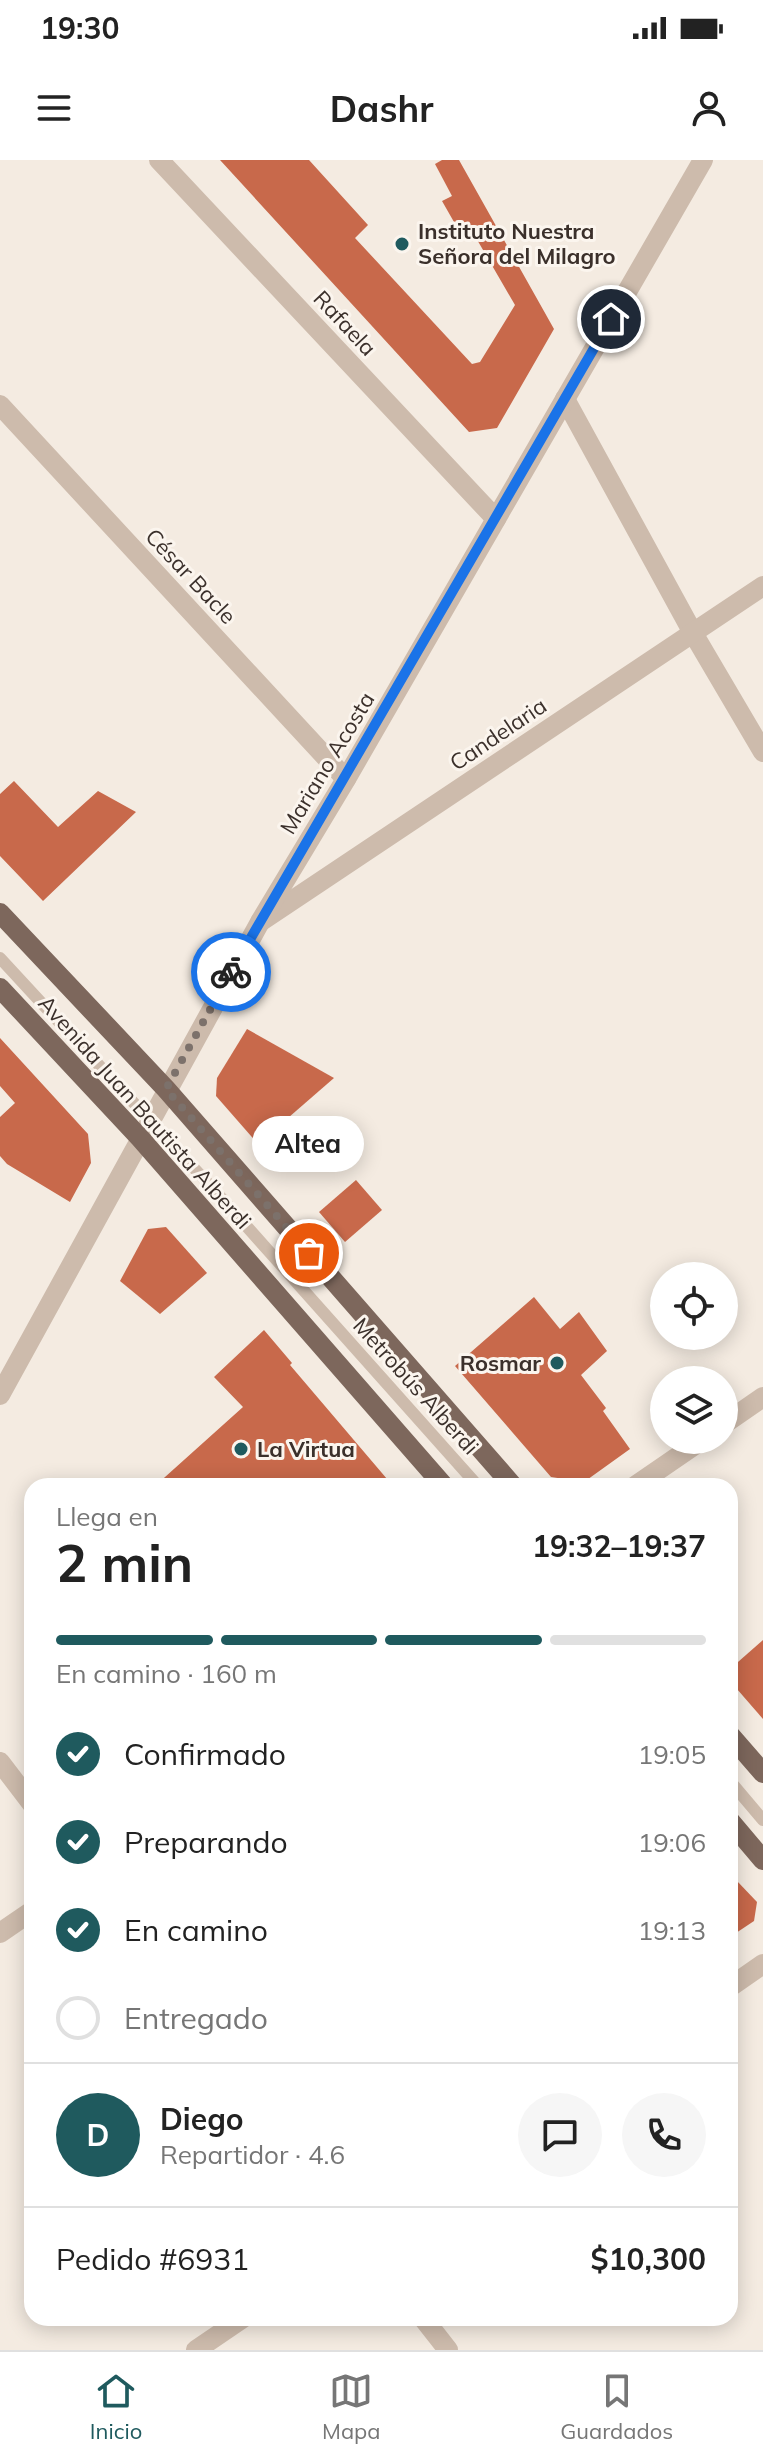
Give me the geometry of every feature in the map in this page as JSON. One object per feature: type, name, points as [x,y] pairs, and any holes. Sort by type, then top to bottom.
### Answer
[{"type":"main road","name":"Avenida Juan Bautista Alberdi","points":[[0,913],[166,1089],[506,1478]]},
{"type":"main road","name":"Avenida Juan Bautista Alberdi","points":[[0,988],[140,1138],[437,1478]]},
{"type":"main road","points":[[738,1744],[763,1773]]},
{"type":"main road","points":[[738,1830],[763,1860]]},
{"type":"street","name":"Rafaela","points":[[159,160],[496,519]]},
{"type":"street","name":"Mariano Acosta","points":[[0,1395],[260,922],[346,779],[703,160]]},
{"type":"street","points":[[565,399],[693,633],[763,752]]},
{"type":"street","name":"César Bacle","points":[[0,405],[346,779]]},
{"type":"street","name":"Candelaria","points":[[260,922],[763,586]]},
{"type":"street","points":[[738,1414],[763,1397]]},
{"type":"street","points":[[647,1478],[682,1454]]},
{"type":"street","points":[[0,1762],[24,1794]]},
{"type":"street","points":[[0,1933],[24,1916]]},
{"type":"street","points":[[738,1981],[763,1964]]},
{"type":"street","points":[[196,2350],[231,2326]]},
{"type":"street","points":[[429,2326],[448,2350]]},
{"type":"lane","name":"Metrobús Alberdi","points":[[0,958],[150,1119],[471,1478]]},
{"type":"lane","points":[[738,1790],[763,1820]]},
{"type":"building","points":[[220,160],[309,160],[368,225],[355,238],[472,364],[480,362],[515,305],[472,231],[462,236],[442,201],[452,196],[435,164],[442,160],[459,160],[554,329],[497,428],[469,432]]},
{"type":"building","points":[[14,781],[58,827],[98,791],[136,812],[43,901],[0,856],[0,794]]},
{"type":"building","points":[[247,1029],[334,1078],[258,1144],[216,1096],[217,1078]]},
{"type":"building","points":[[0,1038],[88,1134],[91,1163],[70,1202],[7,1164],[0,1156],[0,1117],[15,1103],[0,1086]]},
{"type":"building","points":[[356,1180],[382,1210],[345,1242],[319,1212]]},
{"type":"building","points":[[166,1227],[207,1273],[160,1314],[120,1281],[148,1229]]},
{"type":"building","points":[[534,1297],[560,1329],[579,1312],[607,1351],[581,1375],[606,1408],[603,1411],[630,1449],[590,1478],[551,1477],[455,1366]]},
{"type":"building","points":[[264,1330],[386,1478],[164,1478],[243,1407],[214,1377]]},
{"type":"building","points":[[763,1640],[763,1719],[738,1690],[738,1662]]},
{"type":"building","points":[[738,1882],[757,1902],[754,1921],[738,1932]]},
{"type":"way so far","points":[[231,972],[166,1089],[309,1253]]},
{"type":"place","name":"Instituto Nuestra Señora del Milagro","points":[[402,244]]},
{"type":"place","name":"Altea","points":[[309,1253]]},
{"type":"place","name":"Rosmar","points":[[557,1363]]},
{"type":"place","name":"La Virtua","points":[[241,1449]]},
{"type":"route","points":[[231,972],[611,319]]}]
